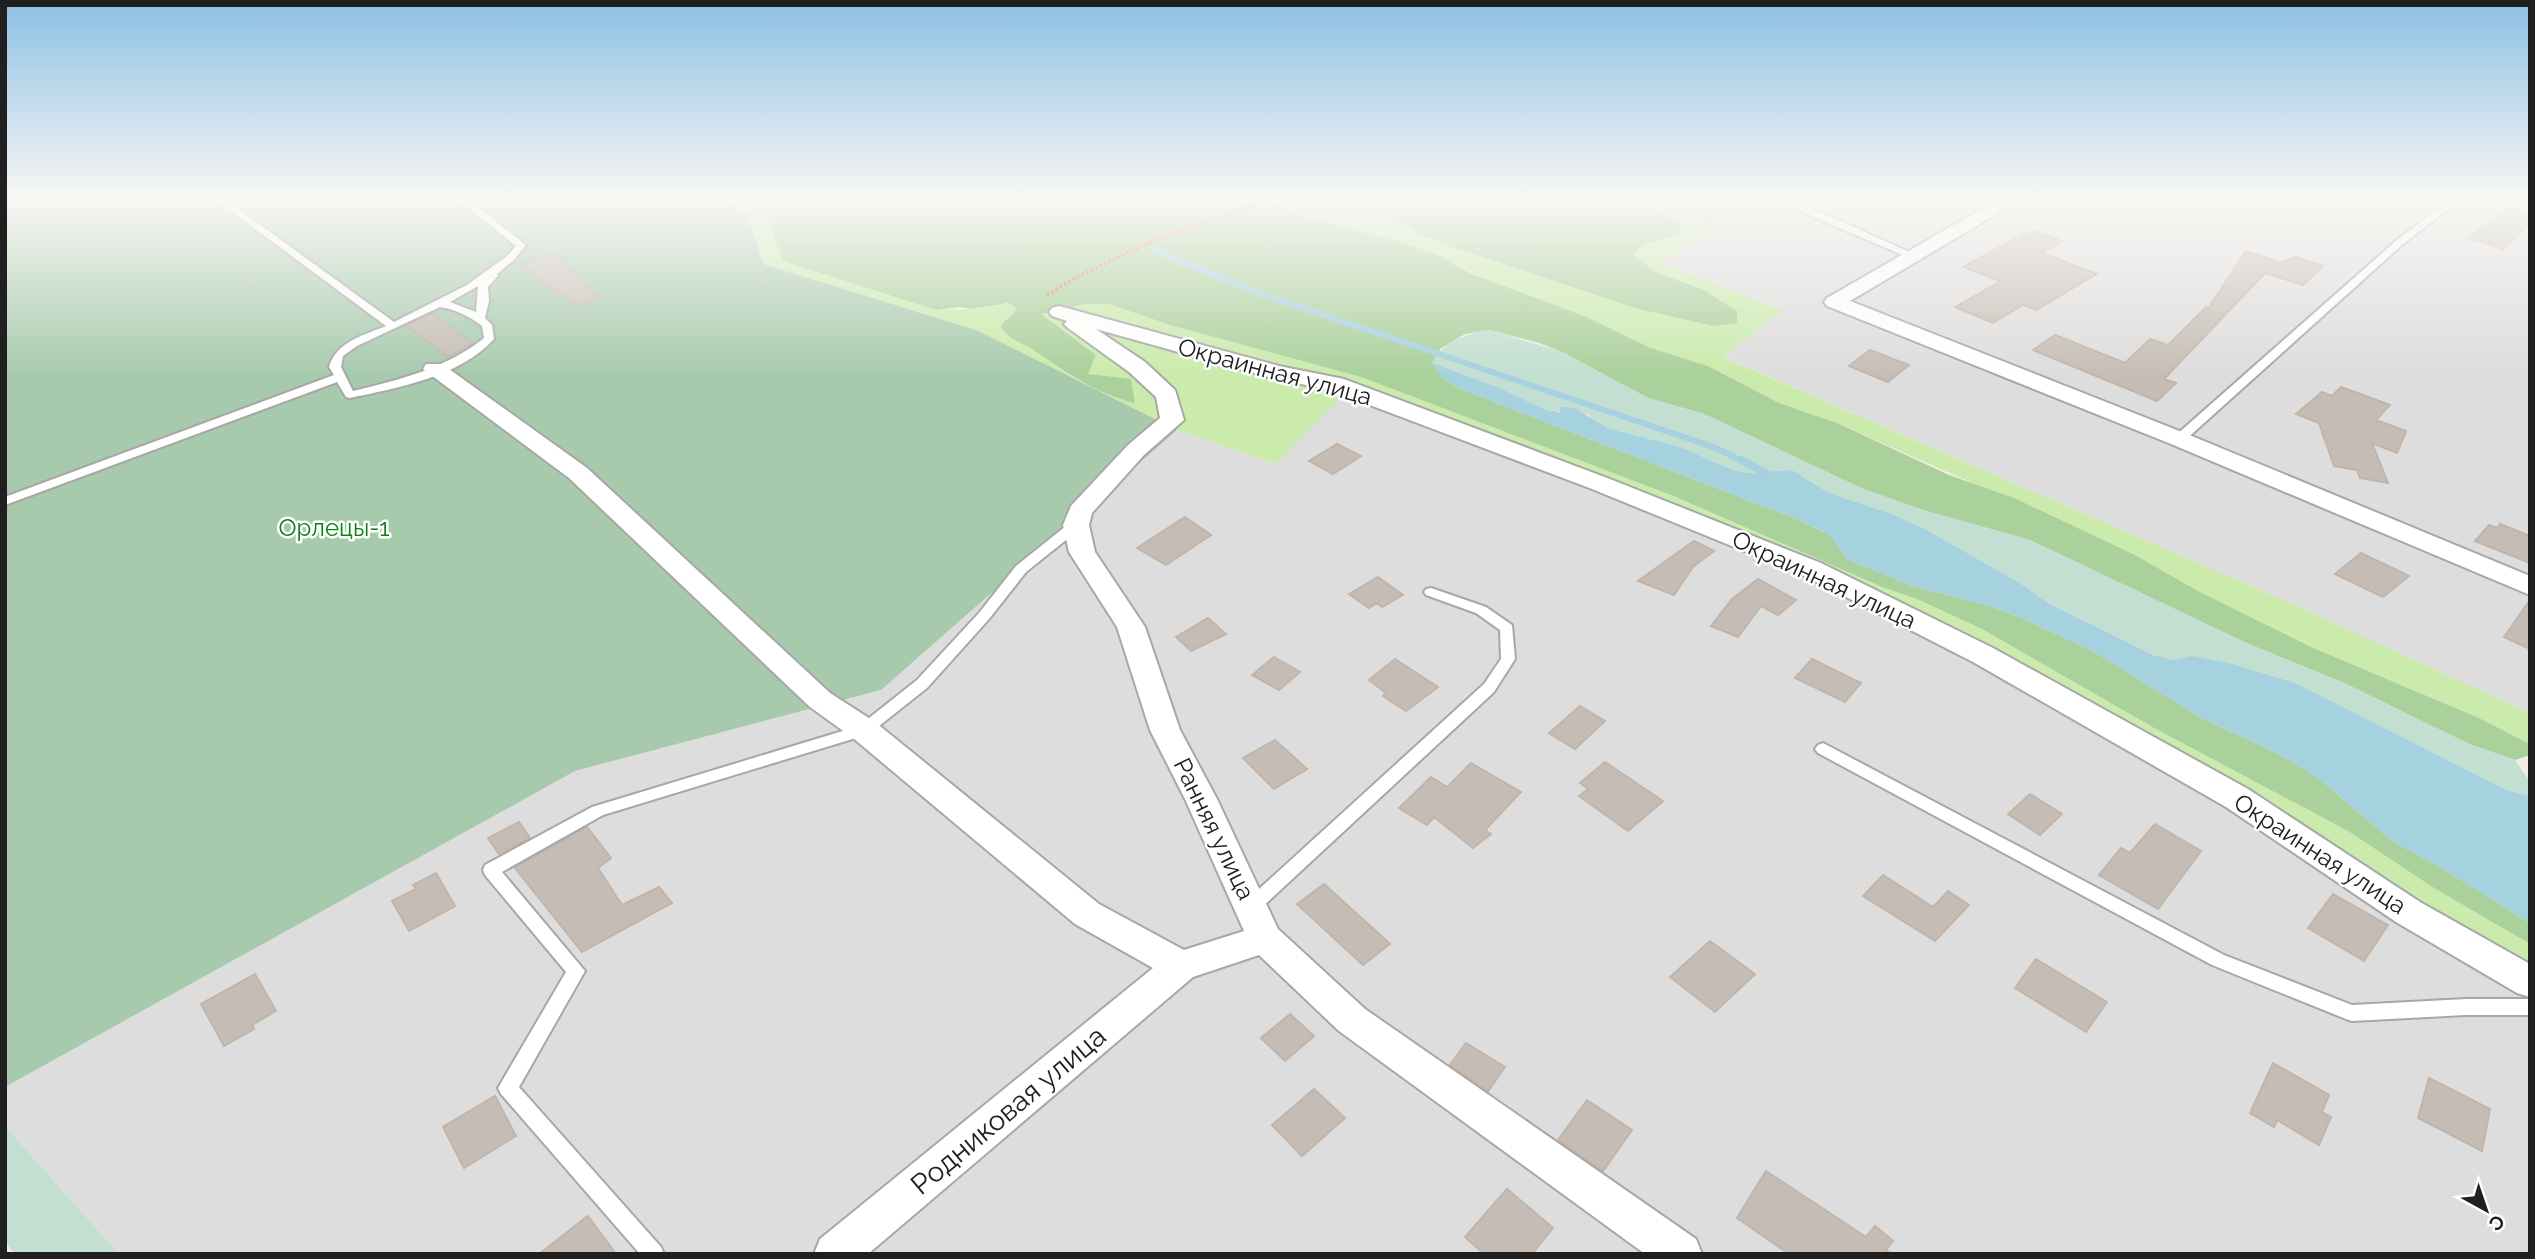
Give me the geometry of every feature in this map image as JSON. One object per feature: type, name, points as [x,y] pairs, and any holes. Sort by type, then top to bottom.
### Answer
[{"type":"street","points":[[1912,259],[1834,302],[2179,439],[2530,586]]},
{"type":"street","points":[[1059,312],[1137,367],[1167,396],[1172,420],[1136,450],[1080,511],[1076,525]]},
{"type":"street","name":"Окраинная улица","points":[[1059,312],[1276,372],[1335,384],[1601,484],[1812,569],[1983,655],[2237,799],[2408,912],[2530,982]]},
{"type":"street","points":[[434,369],[578,473],[820,700],[864,730],[1087,914],[1181,966],[1265,939]]},
{"type":"street","name":"Ранняя улица","points":[[1076,525],[1082,552],[1130,627],[1165,730],[1252,906],[1265,939],[1352,1020],[1681,1254]]},
{"type":"street","name":"Родниковая улица","points":[[835,1254],[1181,966]]},
{"type":"lane","points":[[301,259],[393,326]]},
{"type":"lane","points":[[447,298],[439,304],[456,306],[480,319],[486,325],[489,340],[460,359],[390,387],[350,395],[335,367],[338,355],[353,344],[447,298],[511,259]]},
{"type":"lane","points":[[2179,439],[2381,259]]},
{"type":"lane","points":[[480,319],[485,301],[483,287],[501,267]]},
{"type":"lane","points":[[5,501],[339,377]]},
{"type":"lane","points":[[654,1254],[508,1088],[576,971],[491,870],[598,811],[864,730],[922,684],[984,616],[1021,569],[1076,525]]},
{"type":"lane","points":[[1252,906],[1489,688],[1508,659],[1507,628],[1481,610],[1431,592]]},
{"type":"lane","points":[[1823,749],[2218,960],[2352,1013],[2466,1007],[2530,1007]]},
{"type":"path","points":[[1059,312],[1040,306],[1050,290],[1115,259]]},
{"type":"shaded area","points":[[1663,259],[2530,259],[2530,713],[2288,602],[1722,356],[1782,310],[1657,262]]},
{"type":"shaded area","points":[[1353,383],[1814,565],[2530,975],[2530,1254],[119,1254],[5,1126],[5,1087],[575,771],[881,690],[1177,430],[1276,464]]},
{"type":"green space","name":"Орлецы-1","points":[[5,259],[761,259],[763,264],[979,331],[1177,430],[881,690],[575,771],[5,1087]]},
{"type":"green space","points":[[761,259],[782,259],[936,310],[977,309],[999,304],[1017,307],[1014,314],[1005,320],[1004,333],[1089,386],[979,331],[763,264]]},
{"type":"green space","points":[[782,259],[1445,259],[1472,274],[1584,316],[1651,348],[1708,366],[1779,403],[1837,423],[1949,475],[2014,498],[2135,555],[2200,592],[2311,647],[2479,718],[2530,744],[2530,755],[2515,760],[2469,744],[2344,683],[2244,642],[2030,540],[1926,511],[1863,489],[1704,414],[1648,398],[1562,352],[1539,343],[1489,330],[1465,334],[1440,349],[1441,377],[1461,389],[1799,520],[1830,535],[1847,559],[1913,586],[1986,605],[2022,618],[2093,651],[2200,717],[2283,756],[2322,781],[2392,841],[2439,866],[2530,923],[2530,944],[2434,888],[2348,831],[2154,728],[1982,629],[1676,497],[1361,377],[1170,325],[1109,304],[1084,304],[1041,314],[1096,355],[1088,374],[1131,379],[1135,403],[1107,394],[1081,381],[1007,335],[1001,327],[1017,308],[1008,303],[971,309],[960,307],[936,310]]},
{"type":"green space","points":[[1445,259],[1488,259],[1612,300],[1678,282],[1657,273],[1639,259],[1663,259],[1658,262],[1783,310],[1723,357],[2288,602],[2530,713],[2530,744],[2479,718],[2311,647],[2200,592],[2135,555],[1837,423],[1779,403],[1708,366],[1651,348],[1584,316],[1492,283]]},
{"type":"green space","points":[[1487,259],[1639,259],[1657,273],[1702,289],[1737,311],[1737,323],[1713,326],[1635,308]]},
{"type":"green space","points":[[1084,304],[1109,304],[1170,325],[1361,377],[1676,497],[1982,629],[2154,728],[2348,831],[2434,888],[2530,944],[2530,975],[1998,652],[1353,384],[1276,464],[1177,430],[1098,391],[1135,402],[1088,374],[1096,355],[1040,314]]},
{"type":"green space","points":[[1489,330],[1562,352],[1648,398],[1704,414],[1863,489],[1926,511],[2030,540],[2244,642],[2344,683],[2469,744],[2515,760],[2530,782],[2530,796],[2506,790],[2192,656],[2173,660],[2153,655],[2048,603],[2020,583],[1923,528],[1892,514],[1829,493],[1792,470],[1749,473],[1733,470],[1680,447],[1607,428],[1595,422],[1588,414],[1546,410],[1500,388],[1432,363],[1449,344]]},
{"type":"green space","points":[[5,1126],[119,1254],[15,1254],[5,1242]]},
{"type":"water","points":[[1432,363],[1500,388],[1546,410],[1560,412],[1561,407],[1575,408],[1607,428],[1680,447],[1733,470],[1749,473],[1792,470],[1829,493],[1892,514],[1923,528],[2020,583],[2048,603],[2153,655],[2173,660],[2192,656],[2232,664],[2295,683],[2506,790],[2530,796],[2530,923],[2439,866],[2392,841],[2322,781],[2283,756],[2200,717],[2093,651],[2022,618],[1986,605],[1913,586],[1847,559],[1830,535],[1799,520],[1461,389],[1441,377]]},
{"type":"building","points":[[539,259],[558,259],[600,298],[576,306],[520,265]]},
{"type":"building","points":[[1978,259],[2057,259],[2097,274],[2036,310],[2023,305],[1993,323],[1955,307],[2001,281],[1963,267]]},
{"type":"building","points":[[2241,259],[2277,261],[2273,265],[2291,259],[2301,259],[2323,266],[2303,285],[2265,273],[2164,379],[2176,383],[2157,401],[2033,350],[2055,335],[2125,363],[2150,339],[2168,345],[2206,307],[2208,309]]},
{"type":"building","points":[[431,314],[472,343],[448,357],[406,326]]},
{"type":"building","points":[[1870,350],[1909,365],[1888,382],[1849,366]]},
{"type":"building","points":[[2341,387],[2390,405],[2376,420],[2406,431],[2397,453],[2372,443],[2388,483],[2360,478],[2357,470],[2334,466],[2319,423],[2296,414],[2322,392],[2332,396]]},
{"type":"building","points":[[1337,444],[1361,456],[1333,474],[1309,461]]},
{"type":"building","points":[[1185,517],[1211,535],[1166,565],[1137,548]]},
{"type":"building","points":[[2500,524],[2530,536],[2530,563],[2475,541],[2489,525],[2497,528]]},
{"type":"building","points":[[1694,541],[1714,551],[1693,567],[1674,595],[1638,581]]},
{"type":"building","points":[[2361,553],[2409,576],[2383,597],[2335,574]]},
{"type":"building","points":[[1378,577],[1403,595],[1382,607],[1377,603],[1369,608],[1349,594]]},
{"type":"building","points":[[1758,579],[1796,600],[1778,615],[1761,606],[1738,637],[1711,626],[1732,599]]},
{"type":"building","points":[[2530,600],[2530,649],[2504,637]]},
{"type":"building","points":[[1208,618],[1226,634],[1191,651],[1176,637]]},
{"type":"building","points":[[1274,657],[1300,672],[1279,690],[1252,675]]},
{"type":"building","points":[[1395,659],[1438,687],[1406,711],[1383,696],[1386,693],[1369,680]]},
{"type":"building","points":[[1812,659],[1861,683],[1845,702],[1795,678]]},
{"type":"building","points":[[1580,706],[1605,721],[1575,749],[1549,733]]},
{"type":"building","points":[[1275,740],[1307,769],[1274,789],[1243,758]]},
{"type":"building","points":[[1605,762],[1663,801],[1628,831],[1579,796],[1588,789],[1580,783]]},
{"type":"building","points":[[1471,763],[1521,792],[1485,830],[1491,834],[1473,848],[1434,817],[1427,825],[1399,808],[1431,777],[1447,787]]},
{"type":"building","points":[[2030,794],[2062,814],[2040,835],[2008,814]]},
{"type":"building","points":[[519,822],[530,838],[499,854],[488,838]]},
{"type":"building","points":[[2155,824],[2201,851],[2158,909],[2099,875],[2121,848],[2130,853]]},
{"type":"building","points":[[587,827],[611,858],[598,868],[622,905],[659,887],[672,903],[582,952],[515,868]]},
{"type":"building","points":[[436,873],[455,906],[409,931],[392,901],[416,889],[413,885]]},
{"type":"building","points":[[1883,875],[1933,907],[1948,891],[1969,905],[1935,941],[1863,896]]},
{"type":"building","points":[[1324,884],[1390,944],[1363,965],[1297,904]]},
{"type":"building","points":[[2333,894],[2388,925],[2364,961],[2308,928]]},
{"type":"building","points":[[1710,941],[1755,974],[1715,1012],[1670,977]]},
{"type":"building","points":[[2036,959],[2107,1002],[2086,1032],[2015,988]]},
{"type":"building","points":[[255,974],[276,1011],[252,1025],[254,1029],[224,1046],[201,1004]]},
{"type":"building","points":[[1290,1014],[1314,1036],[1285,1061],[1261,1038]]},
{"type":"building","points":[[1466,1043],[1505,1067],[1488,1091],[1450,1065]]},
{"type":"building","points":[[2273,1063],[2329,1095],[2322,1112],[2331,1117],[2319,1145],[2277,1120],[2274,1127],[2250,1113]]},
{"type":"building","points":[[2429,1078],[2490,1109],[2482,1151],[2418,1118]]},
{"type":"building","points":[[1314,1089],[1345,1118],[1302,1156],[1272,1125]]},
{"type":"building","points":[[495,1096],[516,1136],[464,1168],[443,1127]]},
{"type":"building","points":[[1587,1100],[1632,1130],[1603,1171],[1558,1140]]},
{"type":"building","points":[[1766,1171],[1866,1237],[1875,1226],[1893,1241],[1886,1250],[1892,1254],[1789,1254],[1737,1218]]},
{"type":"building","points":[[1507,1189],[1553,1228],[1532,1254],[1484,1254],[1465,1237]]},
{"type":"building","points":[[588,1216],[616,1254],[539,1254]]},
{"type":"waterway","points":[[1174,259],[1256,292],[1716,448],[1744,462]]},
{"type":"waterway","points":[[1741,460],[1771,476]]}]
